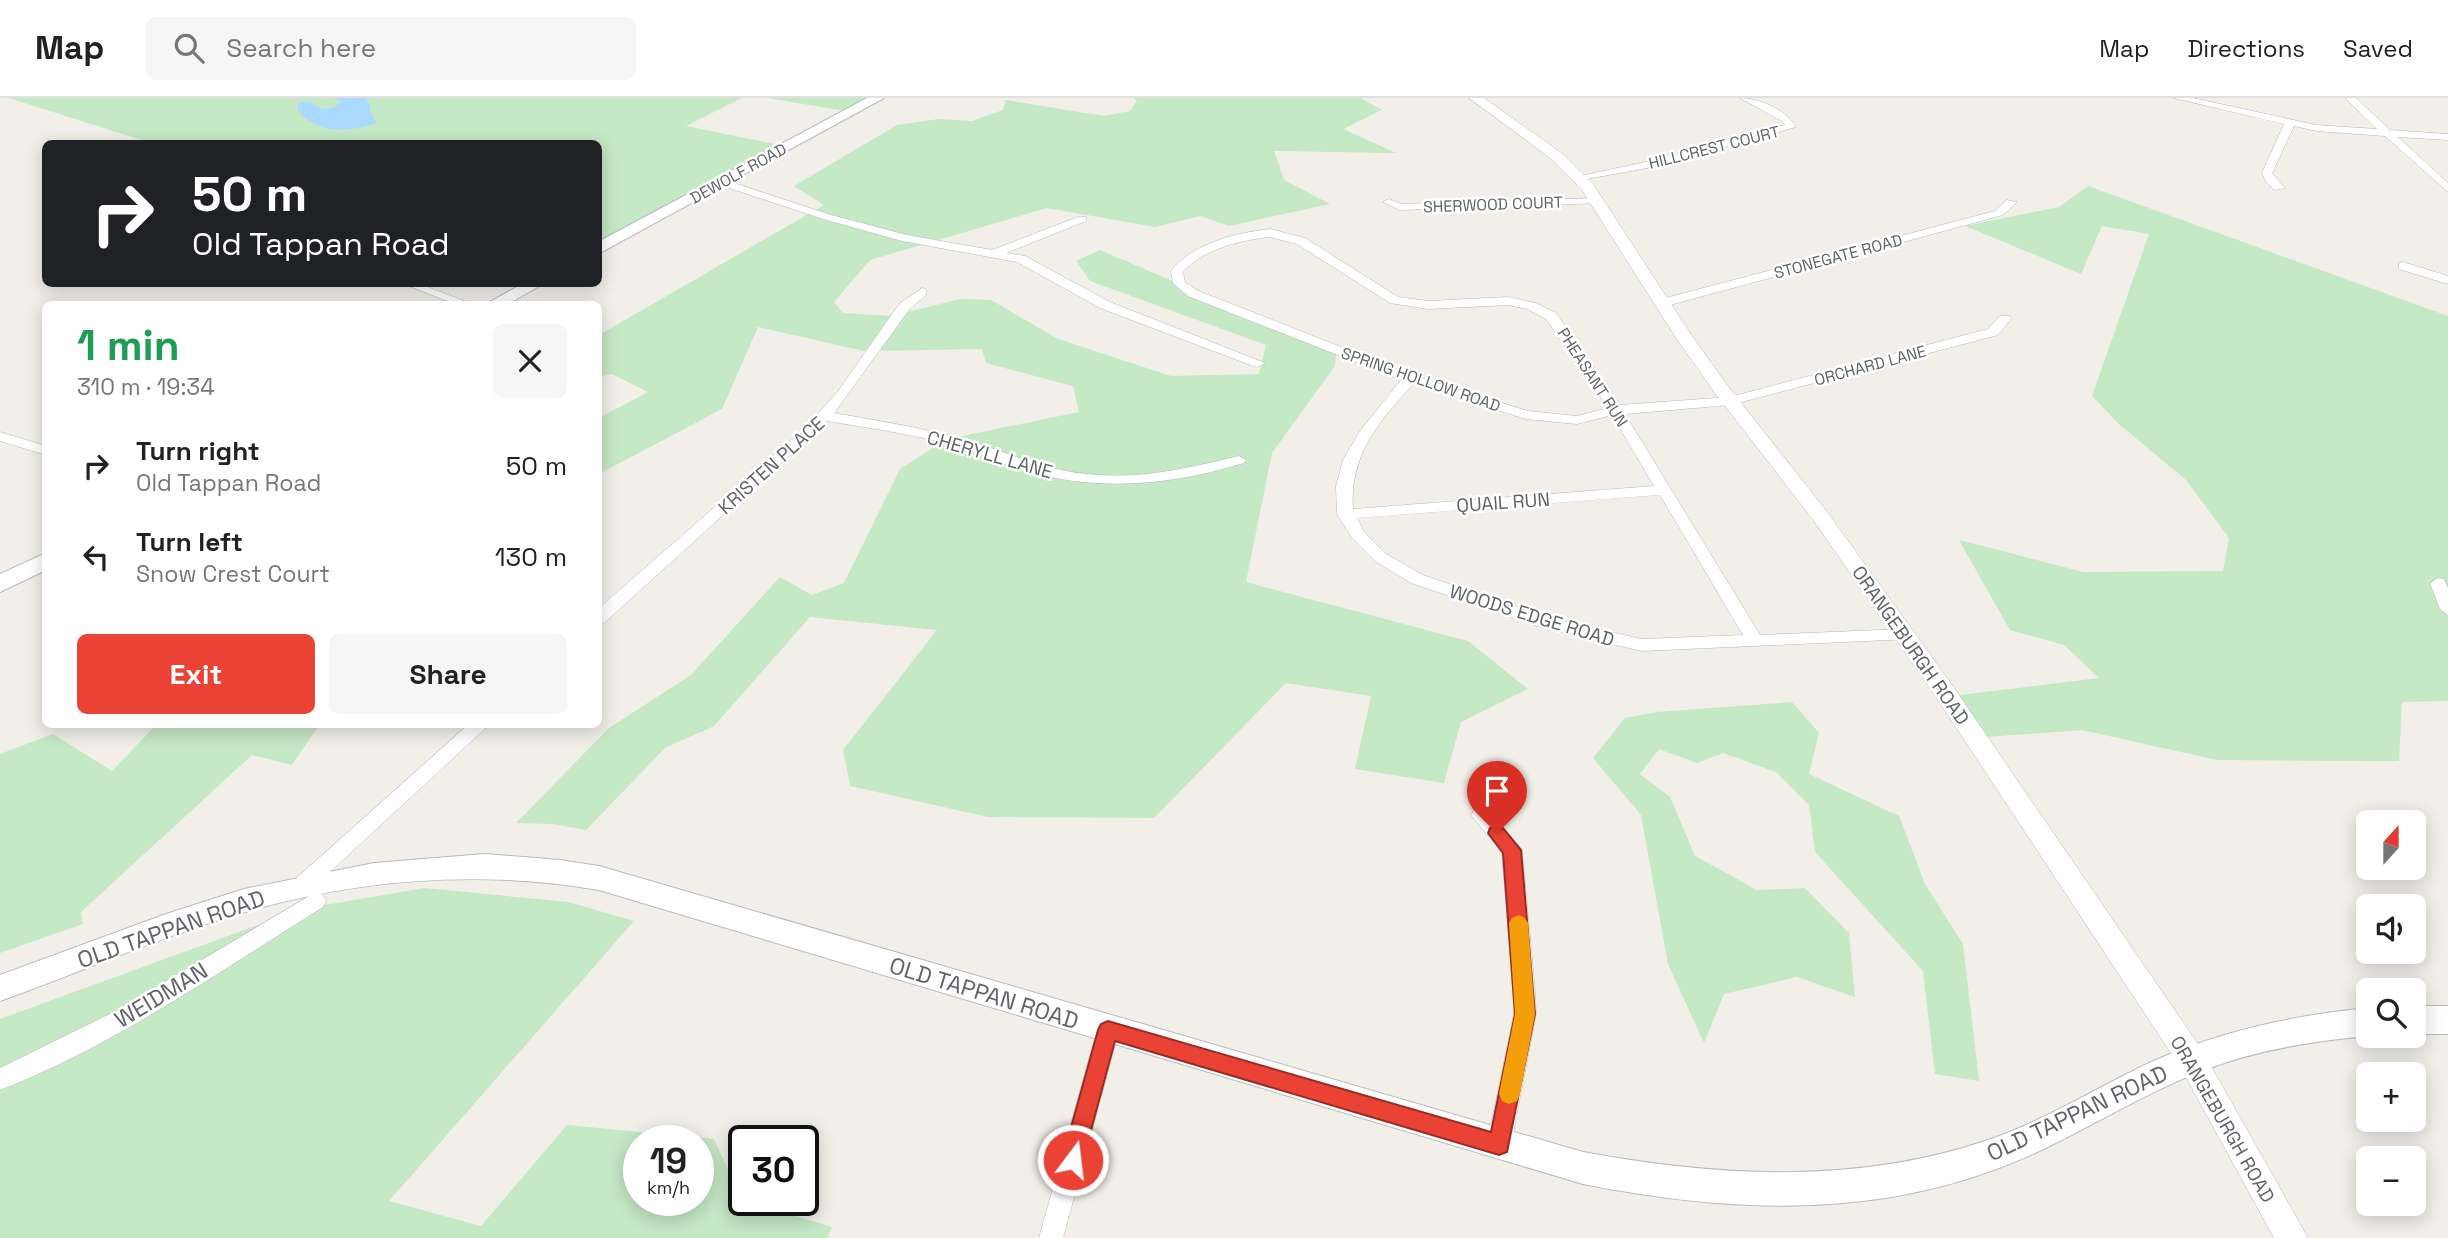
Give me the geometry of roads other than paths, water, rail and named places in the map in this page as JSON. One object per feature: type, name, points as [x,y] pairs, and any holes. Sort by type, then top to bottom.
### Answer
[{"type":"main road","name":"DEWOLF ROAD","points":[[602,247],[877,98]]},
{"type":"main road","points":[[501,301],[528,287]]},
{"type":"main road","points":[[0,584],[42,562]]},
{"type":"main road","name":"OLD TAPPAN ROAD","points":[[0,988],[237,903],[307,895],[370,873],[415,867],[507,865],[554,869],[603,880],[1108,1030],[1594,1170],[1687,1186],[1752,1191],[1816,1190],[1878,1184],[1936,1172],[1990,1155],[2192,1060],[2239,1044],[2290,1032],[2356,1024]]},
{"type":"main road","points":[[2426,1020],[2448,1020]]},
{"type":"street","name":"ORANGEBURGH ROAD","points":[[1476,98],[1581,177],[1662,303],[1730,401],[1821,517],[1904,635],[2192,1060],[2292,1238]]},
{"type":"street","name":"HILLCREST COURT","points":[[1581,177],[1647,165],[1791,127],[1786,119],[1745,98]]},
{"type":"street","points":[[2179,98],[2290,124],[2448,137]]},
{"type":"street","points":[[2350,98],[2448,189]]},
{"type":"street","points":[[2279,188],[2267,173],[2290,124]]},
{"type":"street","points":[[721,182],[827,217],[906,238],[1021,259],[1105,305],[1258,363]]},
{"type":"street","name":"SHERWOOD COURT","points":[[1389,202],[1400,207],[1598,201]]},
{"type":"street","name":"STONEGATE ROAD","points":[[1662,303],[2000,213],[2011,202]]},
{"type":"street","points":[[997,253],[1082,219]]},
{"type":"street","name":"PHEASANT RUN","points":[[1214,248],[1248,234],[1282,234],[1301,241],[1394,300],[1428,305],[1496,300],[1531,306],[1558,323],[1616,410],[1756,642]]},
{"type":"street","name":"SPRING HOLLOW ROAD","points":[[1214,248],[1181,265],[1177,277],[1184,288],[1410,379],[1543,419],[1577,420],[1616,410],[1730,401]]},
{"type":"street","points":[[2403,266],[2448,280]]},
{"type":"street","points":[[418,287],[458,301]]},
{"type":"street","name":"KRISTEN PLACE","points":[[602,615],[825,416],[904,307],[922,292]]},
{"type":"street","name":"ORCHARD LANE","points":[[1730,401],[1993,332],[2005,318]]},
{"type":"street","points":[[1345,514],[1343,484],[1361,437],[1370,421],[1410,379]]},
{"type":"street","name":"CHERYLL LANE","points":[[825,416],[938,437],[1040,471],[1096,480],[1144,480],[1182,476],[1239,460]]},
{"type":"street","points":[[0,436],[42,450]]},
{"type":"street","name":"QUAIL RUN","points":[[1345,514],[1662,490]]},
{"type":"street","name":"WOODS EDGE ROAD","points":[[1345,514],[1366,547],[1398,570],[1417,579],[1549,624],[1642,645],[1904,635]]},
{"type":"street","points":[[2438,583],[2448,609]]},
{"type":"street","points":[[307,895],[477,728]]},
{"type":"street","points":[[1481,815],[1512,850],[1524,991],[1525,1014],[1499,1144]]},
{"type":"street","name":"WEIDMAN","points":[[0,1079],[97,1033],[307,895]]},
{"type":"street","points":[[1051,1238],[1108,1030]]},
{"type":"water","points":[[335,98],[365,98],[377,123],[356,128],[325,128],[306,119],[298,111],[298,103],[303,102],[310,102],[324,109],[335,107],[341,102]]}]
